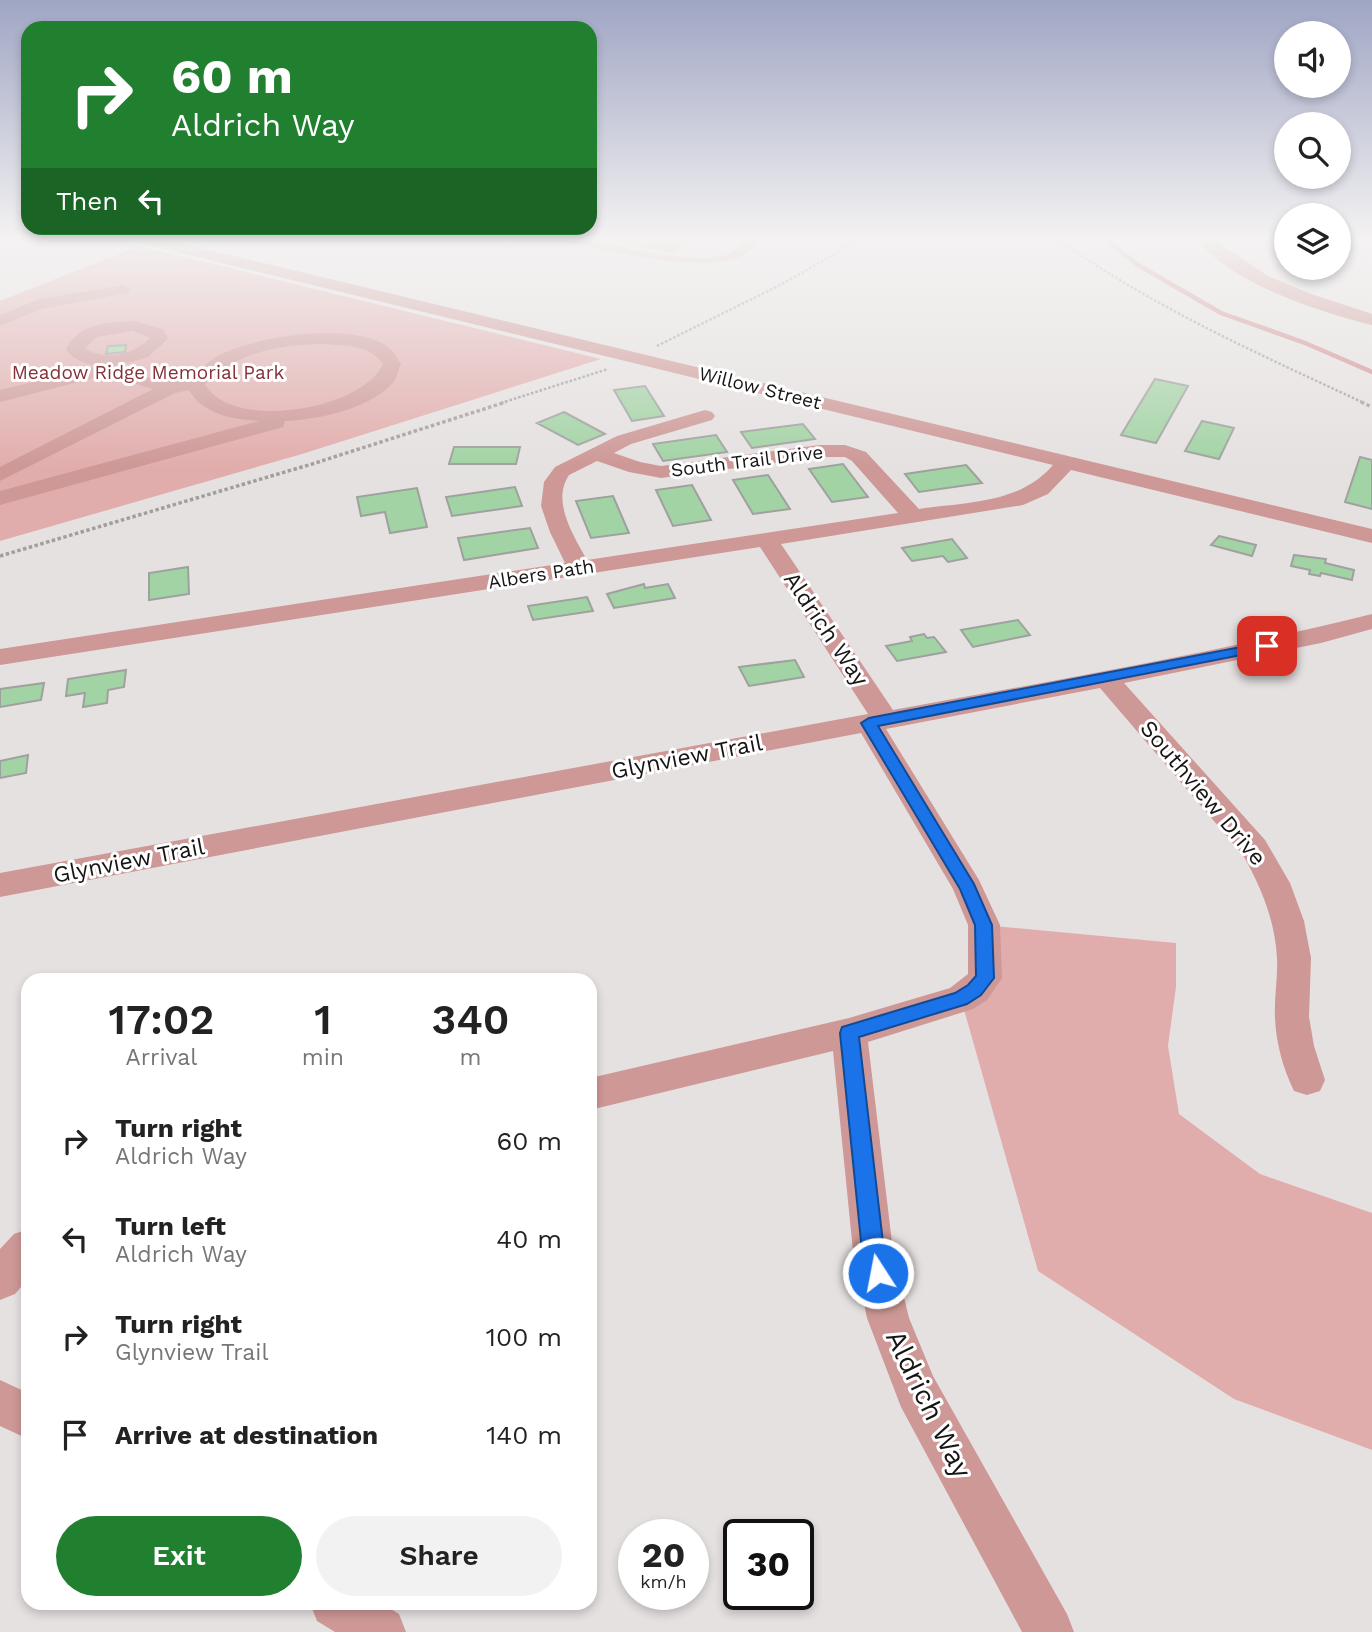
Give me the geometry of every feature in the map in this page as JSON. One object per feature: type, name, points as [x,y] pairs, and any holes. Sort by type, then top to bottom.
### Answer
[{"type":"street","points":[[49,316],[61,321]]},
{"type":"street","points":[[82,319],[116,316]]},
{"type":"street","points":[[118,316],[118,327]]},
{"type":"street","name":"Willow Street","points":[[465,316],[1372,536]]},
{"type":"street","points":[[0,396],[108,366],[142,353],[154,346],[159,339],[157,333],[148,329],[118,327],[91,334],[76,345],[75,350],[81,356],[108,366],[169,387]]},
{"type":"street","points":[[0,475],[169,387],[195,383],[207,370],[232,356],[293,339],[330,338],[360,343],[382,351],[392,364],[386,379],[366,395],[332,408],[0,498]]},
{"type":"street","points":[[195,383],[204,398],[227,410],[259,416],[300,416]]},
{"type":"street","points":[[579,568],[556,520],[549,491],[555,478],[562,471],[624,440],[705,416]]},
{"type":"street","name":"South Trail Drive","points":[[596,454],[636,468],[661,472],[820,451],[846,451],[855,453],[866,462],[914,517]]},
{"type":"street","name":"Albers Path","points":[[0,657],[1004,503],[1037,494],[1048,487],[1066,461]]},
{"type":"street","name":"Aldrich Way","points":[[597,1092],[849,1033],[961,999],[975,990],[985,978],[984,925],[968,888],[877,721],[767,540]]},
{"type":"street","name":"Glynview Trail","points":[[0,885],[1106,679],[1321,635],[1372,621]]},
{"type":"street","name":"Southview Drive","points":[[1106,679],[1254,848],[1274,883],[1288,921],[1294,958],[1292,1017],[1296,1046],[1307,1080]]},
{"type":"street","name":"Aldrich Way","points":[[849,1033],[873,1251],[888,1318],[917,1391],[1049,1632]]},
{"type":"street","points":[[0,1280],[21,1256]]},
{"type":"street","points":[[0,1402],[21,1413]]},
{"type":"street","points":[[346,1610],[381,1632]]},
{"type":"path","points":[[0,556],[360,450],[598,373],[717,316]]},
{"type":"path","points":[[1185,316],[1372,407]]},
{"type":"green space","name":"Meadow Ridge Memorial Park","points":[[0,316],[426,316],[601,359],[302,454],[0,541]]},
{"type":"green space","points":[[984,925],[1176,943],[1176,987],[1168,1046],[1179,1114],[1260,1174],[1372,1213],[1372,1450],[1234,1399],[1038,1271],[961,999]]},
{"type":"building","points":[[126,345],[125,352],[106,354],[108,346]]},
{"type":"building","points":[[1155,379],[1188,386],[1156,443],[1121,435]]},
{"type":"building","points":[[645,386],[664,416],[632,421],[614,390]]},
{"type":"building","points":[[564,412],[605,434],[578,445],[537,423]]},
{"type":"building","points":[[1202,421],[1234,428],[1219,459],[1185,451]]},
{"type":"building","points":[[803,424],[815,439],[752,448],[741,432]]},
{"type":"building","points":[[716,435],[727,452],[663,461],[653,444]]},
{"type":"building","points":[[454,447],[520,447],[516,464],[449,464]]},
{"type":"building","points":[[1360,457],[1372,460],[1372,509],[1345,502]]},
{"type":"building","points":[[843,464],[868,497],[832,502],[809,469]]},
{"type":"building","points":[[966,465],[982,483],[919,492],[905,474]]},
{"type":"building","points":[[768,475],[790,509],[753,514],[733,480]]},
{"type":"building","points":[[692,485],[711,520],[673,526],[656,490]]},
{"type":"building","points":[[515,487],[522,506],[452,516],[446,497]]},
{"type":"building","points":[[417,488],[427,527],[390,533],[385,512],[361,516],[357,497]]},
{"type":"building","points":[[613,496],[629,533],[591,538],[576,501]]},
{"type":"building","points":[[530,528],[538,548],[464,560],[458,538]]},
{"type":"building","points":[[1219,536],[1256,545],[1252,556],[1211,545]]},
{"type":"building","points":[[952,539],[967,558],[948,562],[943,556],[912,561],[902,548]]},
{"type":"building","points":[[1294,555],[1326,559],[1325,563],[1354,570],[1352,580],[1321,573],[1320,576],[1309,574],[1310,570],[1291,566]]},
{"type":"building","points":[[188,567],[189,594],[149,600],[149,573]]},
{"type":"building","points":[[644,584],[645,588],[668,584],[675,598],[614,608],[607,594]]},
{"type":"building","points":[[587,597],[593,611],[533,620],[528,606]]},
{"type":"building","points":[[1018,620],[1030,635],[973,647],[961,630]]},
{"type":"building","points":[[924,634],[927,638],[934,637],[946,652],[897,661],[886,646],[912,641],[910,637]]},
{"type":"building","points":[[795,660],[804,677],[749,686],[739,667]]},
{"type":"building","points":[[126,670],[124,687],[108,690],[107,703],[83,707],[85,693],[66,696],[68,679]]},
{"type":"building","points":[[44,683],[41,700],[0,707],[0,689]]},
{"type":"building","points":[[28,755],[26,773],[0,778],[0,761]]},
{"type":"waterway","points":[[1230,316],[1305,343],[1372,372]]},
{"type":"route","points":[[878,1273],[873,1251],[849,1033],[961,999],[975,990],[985,978],[984,925],[968,888],[869,723],[1267,646]]}]
